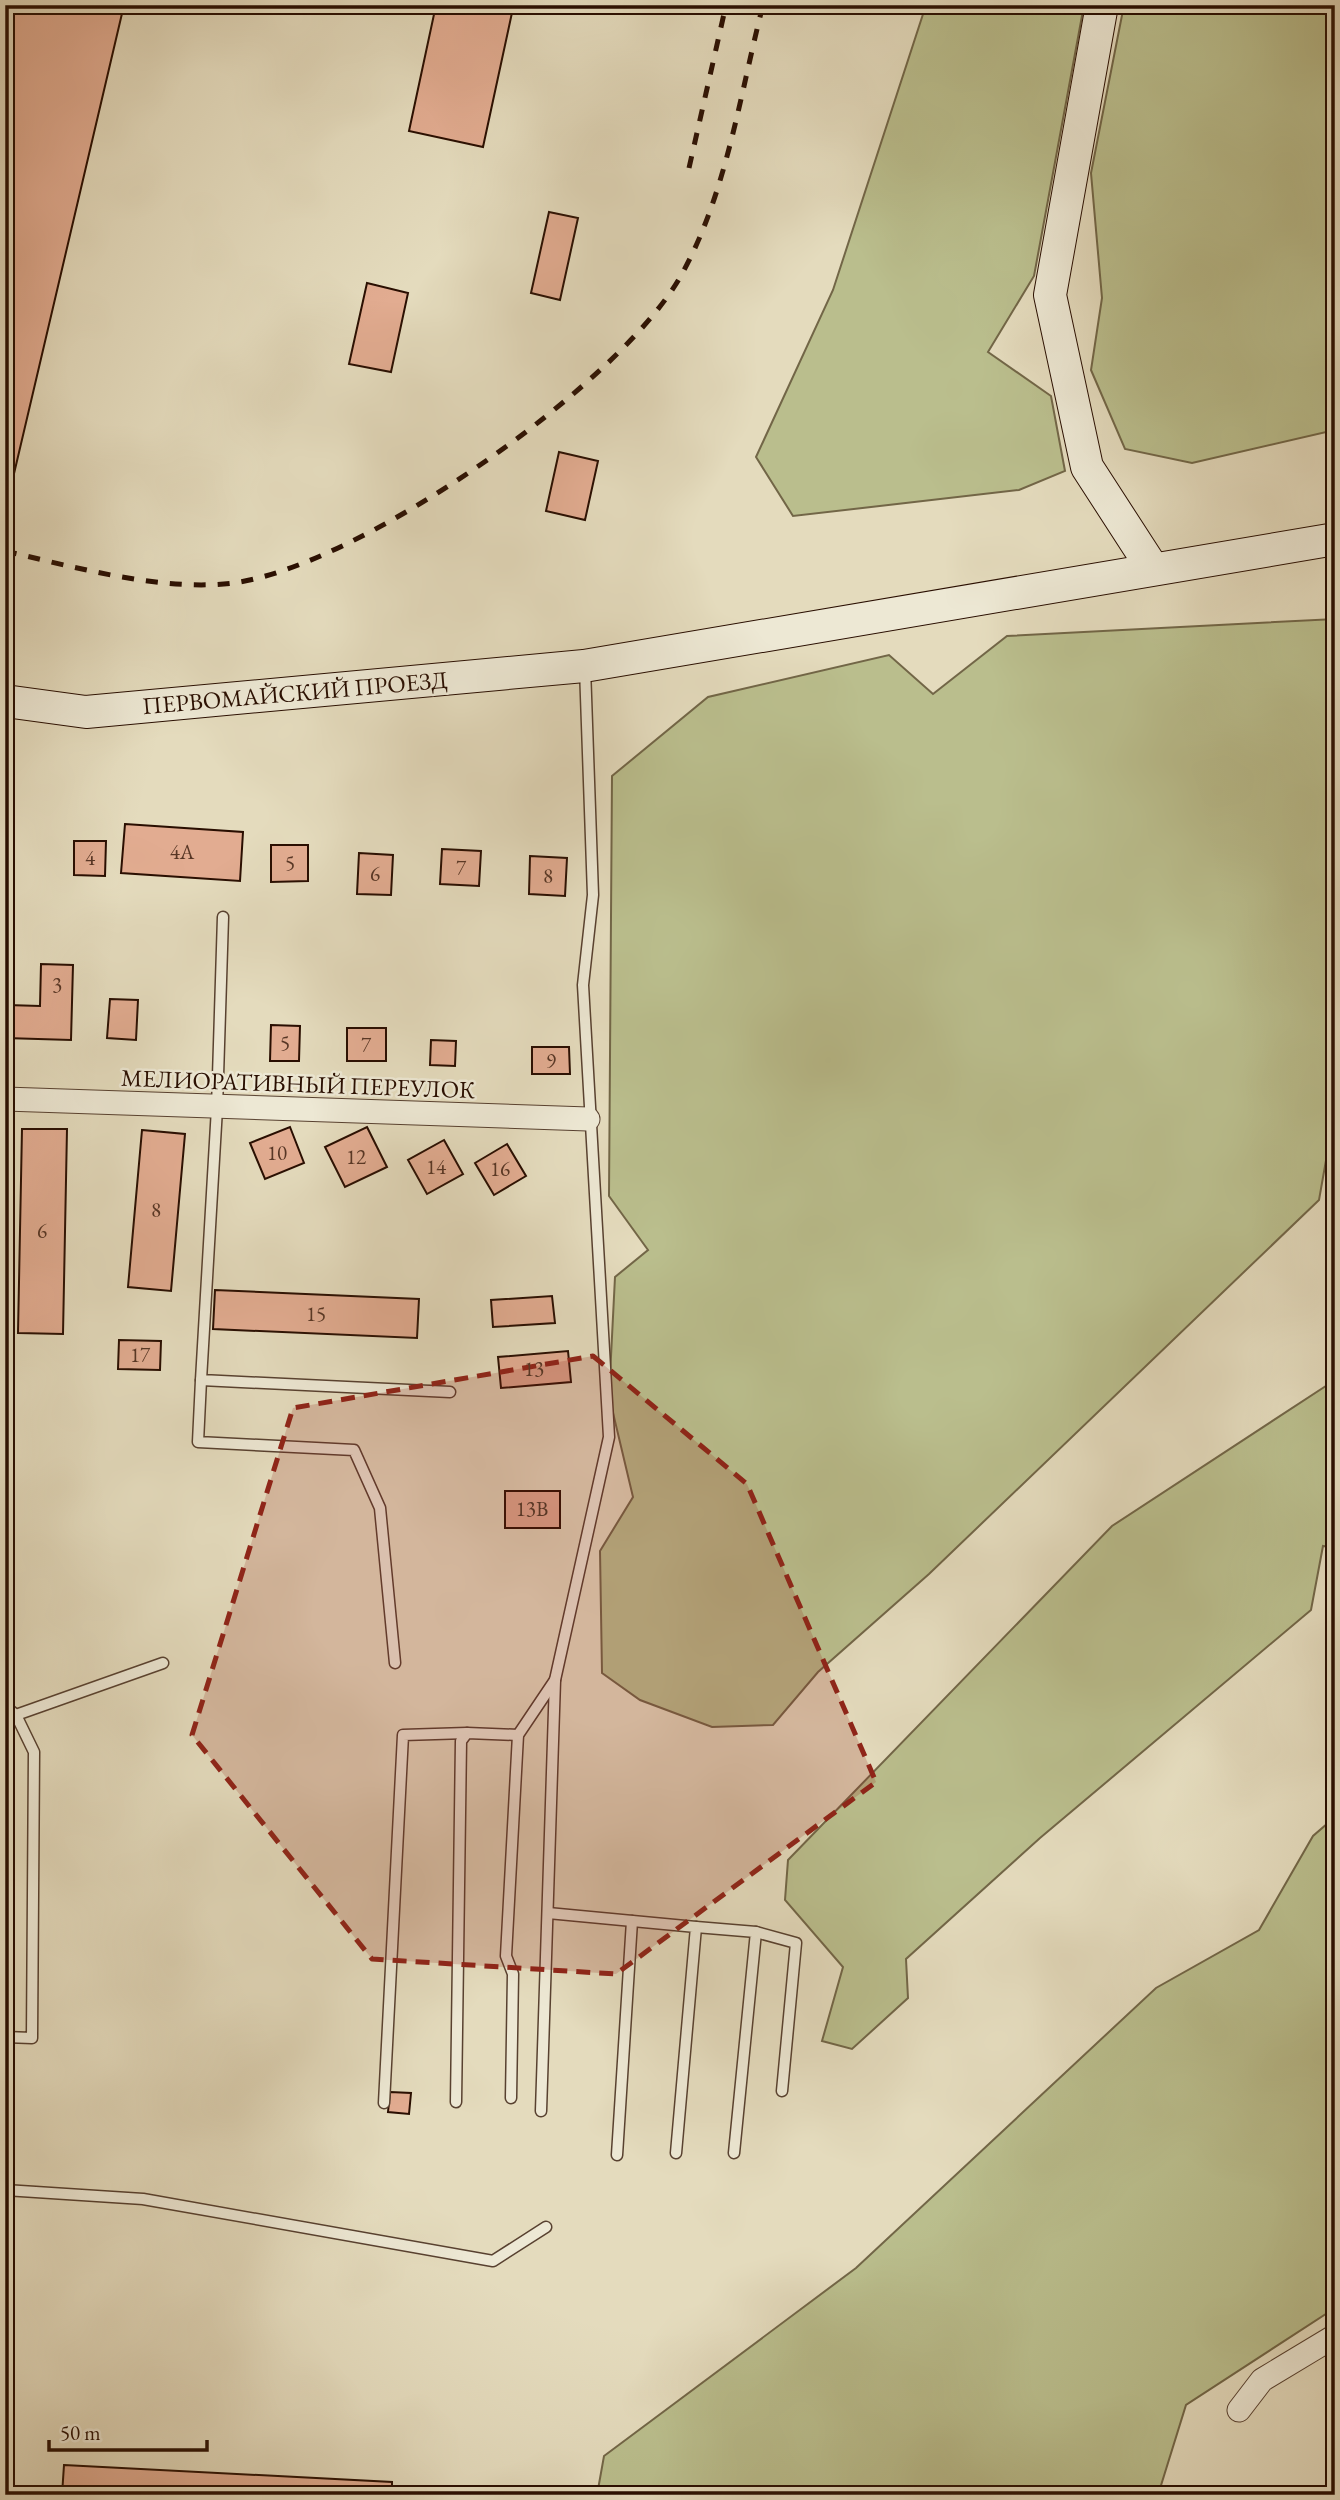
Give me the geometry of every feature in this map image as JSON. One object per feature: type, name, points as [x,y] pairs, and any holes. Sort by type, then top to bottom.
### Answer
[{"type":"main road","points":[[1102,5],[1050,295],[1087,467],[1153,569]]},
{"type":"main road","name":"ПЕРВОМАЙСКИЙ ПРОЕЗД","points":[[5,701],[86,712],[584,666],[1335,539]]},
{"type":"street","name":"МЕЛИОРАТИВНЫЙ ПЕРЕУЛОК","points":[[5,1099],[588,1119]]},
{"type":"street","points":[[1238,2410],[1262,2380],[1335,2336]]},
{"type":"lane","points":[[541,2111],[555,1680],[609,1437],[588,1119],[583,985],[593,895],[584,666]]},
{"type":"lane","points":[[223,917],[217,1108],[198,1442],[354,1450],[380,1508],[395,1662]]},
{"type":"lane","points":[[201,1380],[450,1392]]},
{"type":"lane","points":[[16,1715],[163,1663]]},
{"type":"lane","points":[[511,2098],[513,1974],[506,1956],[518,1735],[555,1680]]},
{"type":"lane","points":[[5,1706],[16,1715],[34,1752],[32,2038],[5,2037]]},
{"type":"lane","points":[[456,2102],[461,1741],[467,1733]]},
{"type":"lane","points":[[384,2103],[403,1735],[518,1735]]},
{"type":"lane","points":[[548,1913],[755,1932],[796,1942],[782,2091]]},
{"type":"lane","points":[[617,2155],[632,1921]]},
{"type":"lane","points":[[676,2153],[696,1927]]},
{"type":"lane","points":[[734,2153],[755,1932]]},
{"type":"lane","points":[[5,2190],[143,2199],[493,2260],[546,2227]]},
{"type":"highlighted area","points":[[593,1356],[747,1484],[876,1782],[616,1974],[372,1959],[192,1735],[293,1408]]},
{"type":"green space","points":[[926,5],[1084,5],[1034,276],[988,352],[1051,396],[1065,471],[1019,490],[793,516],[756,457],[833,290]]},
{"type":"green space","points":[[1124,5],[1335,5],[1335,430],[1192,463],[1125,449],[1091,370],[1102,298],[1091,173]]},
{"type":"green space","points":[[1335,619],[1335,1133],[1331,1132],[1319,1200],[929,1574],[818,1672],[773,1725],[712,1727],[640,1700],[602,1673],[600,1551],[633,1497],[609,1396],[615,1277],[648,1250],[609,1196],[612,776],[708,697],[889,655],[933,694],[1007,636]]},
{"type":"green space","points":[[1335,1380],[1335,1548],[1323,1546],[1311,1610],[1040,1838],[906,1959],[908,1998],[852,2049],[822,2041],[843,1967],[785,1900],[788,1860],[1112,1526]]},
{"type":"green space","points":[[1335,1817],[1335,2308],[1186,2405],[1158,2495],[597,2495],[604,2456],[856,2268],[1156,1988],[1259,1930],[1313,1836]]},
{"type":"building","points":[[5,5],[124,5],[5,512]]},
{"type":"building","points":[[436,5],[499,5],[513,8],[483,147],[409,131]]},
{"type":"building","points":[[549,212],[578,218],[560,300],[531,293]]},
{"type":"building","points":[[367,283],[408,293],[391,372],[349,364]]},
{"type":"building","points":[[559,452],[598,461],[585,520],[546,511]]},
{"type":"building","points":[[5,821],[10,821],[8,851],[5,851]]},
{"type":"building","points":[[125,824],[243,832],[240,881],[121,873]]},
{"type":"building","points":[[74,841],[106,841],[105,876],[74,875]]},
{"type":"building","points":[[271,845],[308,845],[308,881],[271,882]]},
{"type":"building","points":[[442,849],[481,851],[479,886],[440,884]]},
{"type":"building","points":[[359,853],[393,855],[391,895],[357,894]]},
{"type":"building","points":[[530,856],[567,858],[565,896],[529,894]]},
{"type":"building","points":[[5,964],[8,964],[7,1005],[40,1006],[41,964],[73,965],[71,1040],[5,1038]]},
{"type":"building","points":[[110,999],[138,1000],[136,1040],[107,1038]]},
{"type":"building","points":[[271,1025],[300,1026],[299,1061],[270,1061]]},
{"type":"building","points":[[347,1028],[386,1028],[386,1061],[347,1061]]},
{"type":"building","points":[[431,1040],[456,1041],[455,1066],[430,1065]]},
{"type":"building","points":[[532,1047],[569,1047],[570,1074],[532,1074]]},
{"type":"building","points":[[290,1127],[304,1163],[265,1179],[250,1143]]},
{"type":"building","points":[[367,1127],[387,1167],[345,1187],[325,1147]]},
{"type":"building","points":[[22,1129],[67,1129],[63,1334],[18,1333]]},
{"type":"building","points":[[142,1130],[185,1134],[171,1291],[128,1287]]},
{"type":"building","points":[[444,1140],[463,1174],[427,1194],[408,1160]]},
{"type":"building","points":[[507,1144],[526,1176],[494,1195],[475,1163]]},
{"type":"building","points":[[215,1290],[419,1299],[417,1338],[213,1329]]},
{"type":"building","points":[[552,1296],[555,1323],[493,1327],[491,1300]]},
{"type":"building","points":[[119,1340],[161,1341],[160,1370],[118,1369]]},
{"type":"building","points":[[568,1351],[571,1382],[501,1388],[498,1357]]},
{"type":"building","points":[[505,1491],[560,1491],[560,1528],[505,1528]]},
{"type":"building","points":[[390,2092],[411,2093],[409,2114],[388,2112]]},
{"type":"building","points":[[64,2465],[392,2482],[392,2495],[62,2495]]},
{"type":"railway","points":[[689,168],[726,5]]},
{"type":"railway","points":[[5,551],[89,571],[148,581],[206,585],[233,583],[286,570],[348,543],[415,507],[483,463],[548,415],[605,365],[652,317],[683,272],[711,209],[722,175],[763,5]]}]
